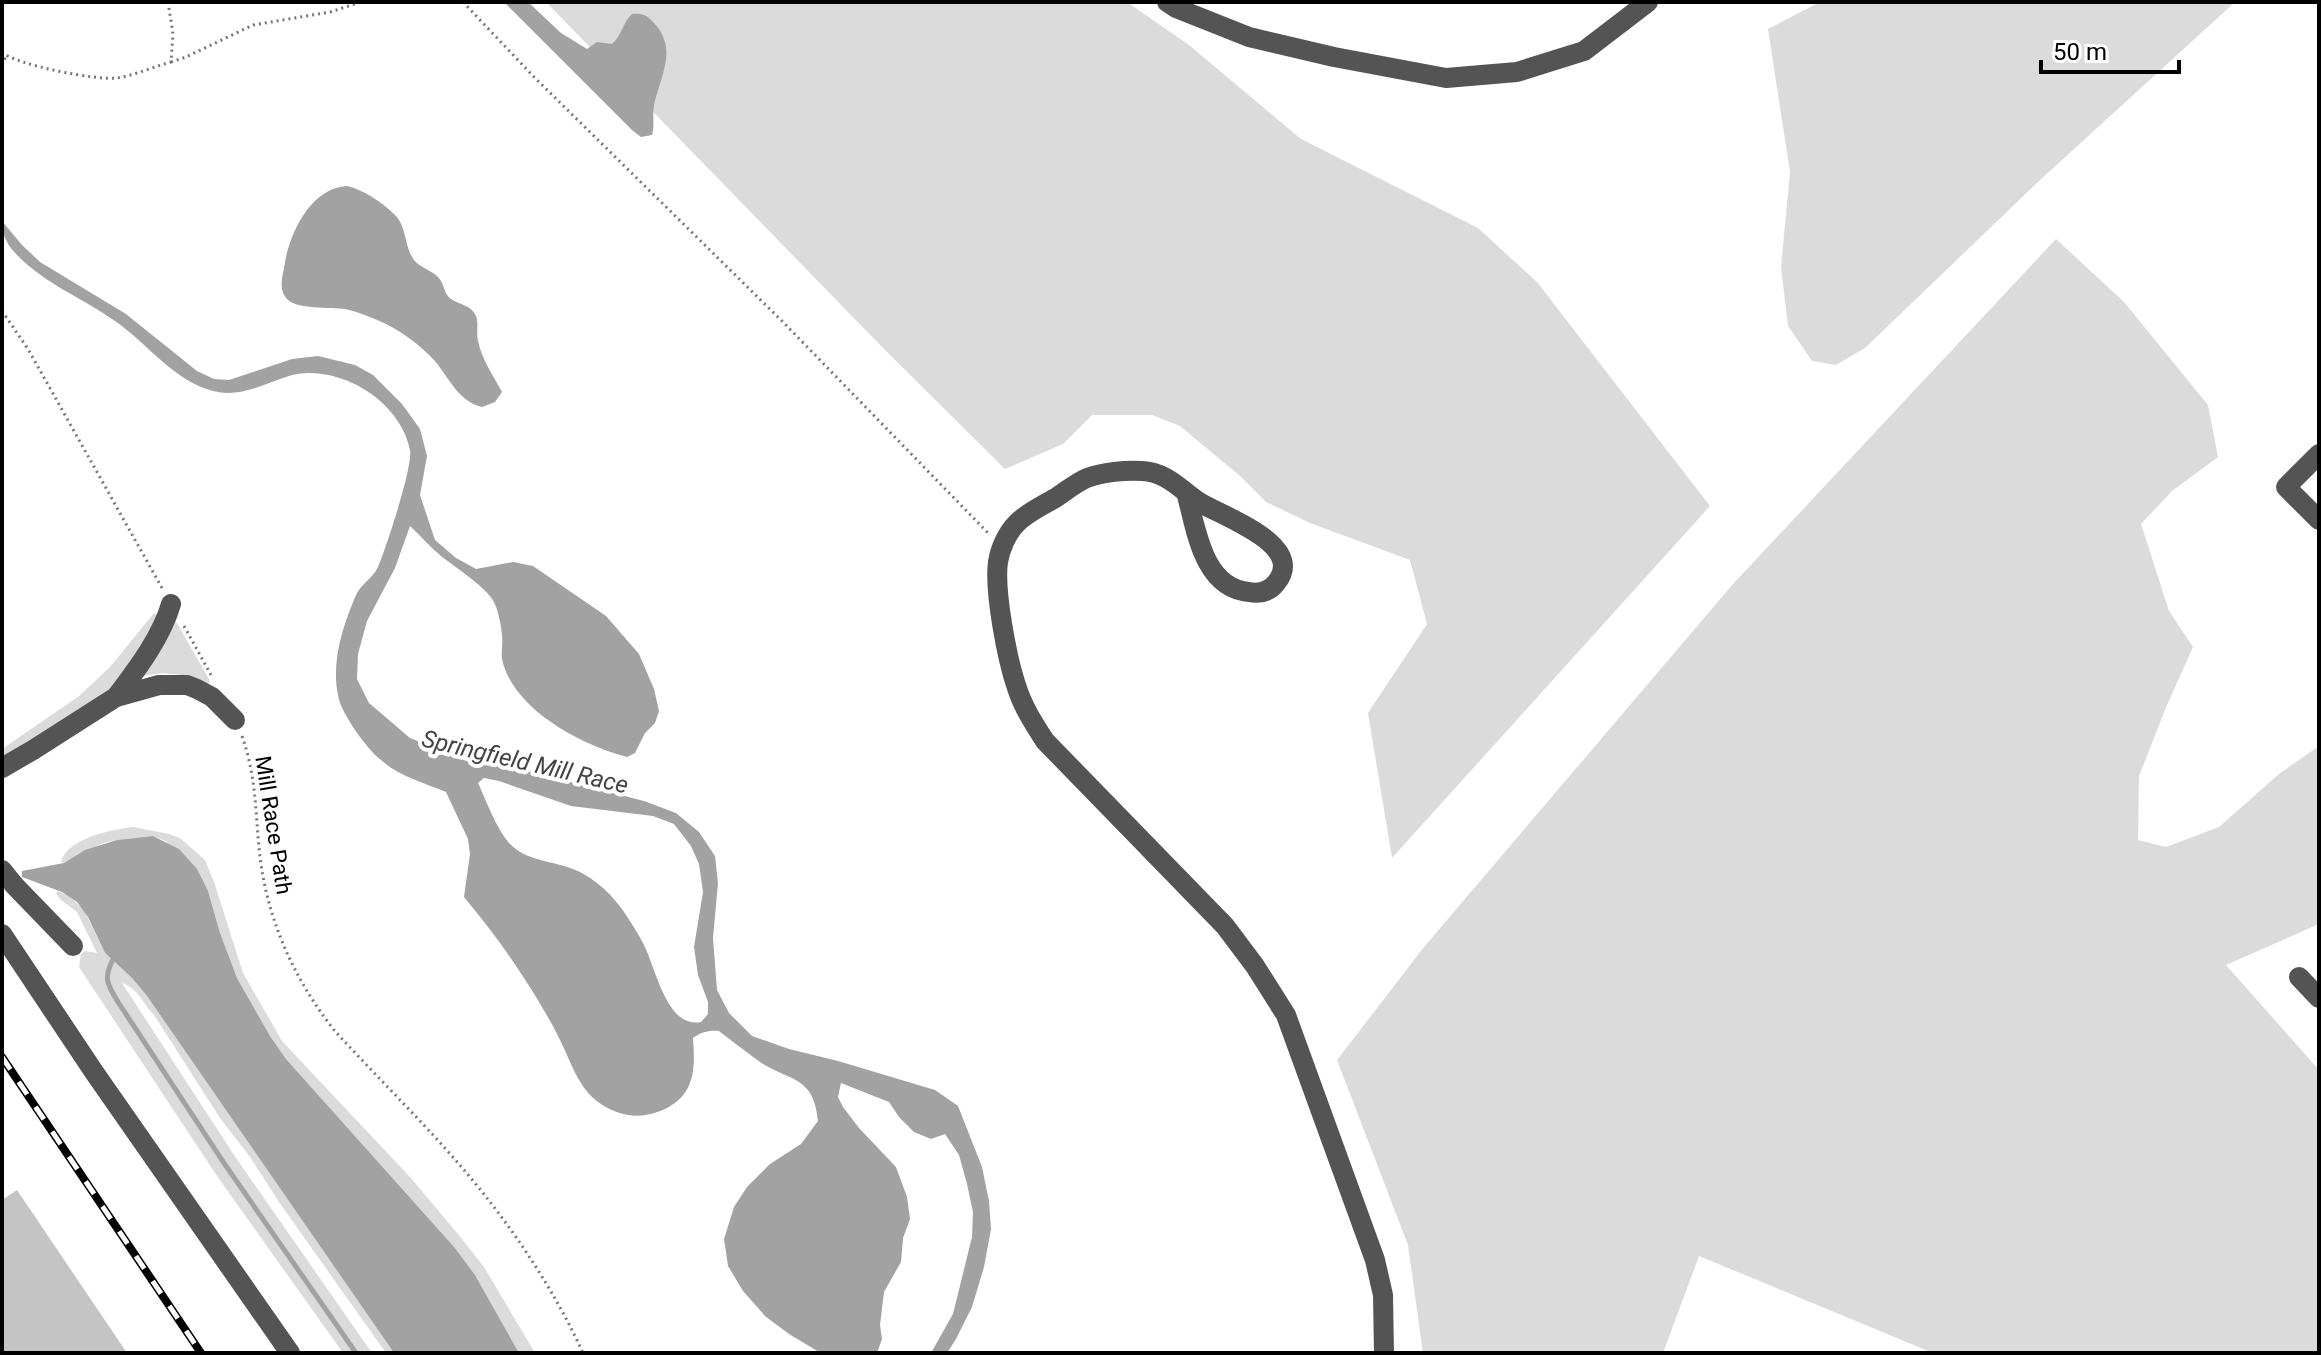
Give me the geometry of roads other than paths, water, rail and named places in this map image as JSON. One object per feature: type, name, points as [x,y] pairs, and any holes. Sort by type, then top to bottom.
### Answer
[{"type":"street","points":[[1167,2],[1249,37],[1446,78],[1517,72],[1584,51],[1648,2]]},
{"type":"street","points":[[2319,454],[2286,487],[2319,520]]},
{"type":"street","points":[[1186,492],[1205,556],[1214,573],[1229,586],[1254,593],[1267,591],[1277,582],[1282,571],[1281,558],[1264,536],[1200,502],[1163,475],[1144,471],[1118,472],[1086,478],[1016,524],[1001,548],[997,566],[1002,626],[1016,687],[1030,720],[1045,741],[1225,926],[1286,1015],[1375,1260],[1383,1295],[1384,1353]]},
{"type":"street","points":[[116,697],[145,656],[171,604]]},
{"type":"street","points":[[2,768],[116,697],[159,685],[187,685],[212,697],[235,720]]},
{"type":"street","points":[[2,870],[73,946]]},
{"type":"street","points":[[2,934],[290,1353]]},
{"type":"street","points":[[2299,977],[2319,998]]},
{"type":"waterway","points":[[115,956],[108,974],[114,995],[226,1166],[356,1353]]},
{"type":"railway","points":[[2,1057],[201,1353]]},
{"type":"water label","name":"Springfield Mill Race","points":[[525,762]]}]
